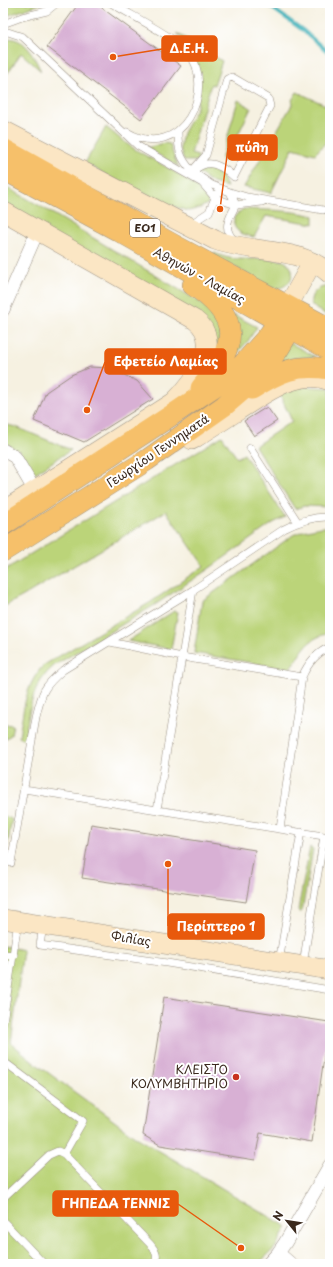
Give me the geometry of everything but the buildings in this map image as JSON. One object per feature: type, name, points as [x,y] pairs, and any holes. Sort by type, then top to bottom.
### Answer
[{"type":"main road","name":"Αθηνών - Λαμίας","points":[[3,149],[179,248],[289,317],[330,350]]},
{"type":"main road","name":"Αθηνών - Λαμίας","points":[[3,169],[289,317],[330,329]]},
{"type":"main road","points":[[3,177],[25,187],[58,198]]},
{"type":"main road","points":[[88,214],[110,236],[207,294],[224,314],[230,333],[229,345],[226,353],[209,378],[178,411]]},
{"type":"main road","name":"Γεωργίου Γεννηματά","points":[[3,551],[147,460],[224,406],[245,388],[278,350],[289,317]]},
{"type":"main road","name":"Γεωργίου Γεννηματά","points":[[3,525],[178,411],[237,370],[289,317]]},
{"type":"main road","points":[[224,406],[278,374],[294,368],[314,367],[330,369]]},
{"type":"street","points":[[3,130],[215,240],[222,243],[288,254],[322,269],[289,317]]},
{"type":"street","points":[[3,211],[195,320],[204,328],[208,343],[205,355],[198,371],[185,390],[174,402],[3,511]]},
{"type":"street","points":[[3,310],[38,230]]},
{"type":"street","points":[[147,460],[192,440],[270,391],[286,383],[306,378],[323,378],[330,381]]},
{"type":"street","points":[[3,450],[15,457],[35,491]]},
{"type":"street","name":"Φιλίας","points":[[11,921],[330,970]]},
{"type":"street","points":[[268,1264],[278,1253],[330,1165]]},
{"type":"street","points":[[278,1253],[291,1264]]},
{"type":"lane","points":[[3,24],[22,17],[47,11],[57,3]]},
{"type":"lane","points":[[111,3],[165,34],[186,49],[195,62],[198,78],[198,95],[194,109],[178,132],[167,138],[149,139],[134,136],[115,125]]},
{"type":"lane","points":[[3,33],[8,32],[23,37],[138,146],[202,183],[214,198],[236,205],[270,201]]},
{"type":"lane","points":[[232,77],[268,98],[270,106],[234,177],[230,173],[213,164],[206,164],[192,171],[206,155],[227,79],[232,77]]},
{"type":"lane","points":[[178,132],[178,145],[183,161],[192,171],[212,185],[222,190],[247,197],[323,210]]},
{"type":"lane","points":[[188,226],[209,212],[216,194],[222,190]]},
{"type":"lane","points":[[230,192],[236,205]]},
{"type":"lane","points":[[236,205],[228,220],[227,229],[233,239],[243,247]]},
{"type":"lane","points":[[250,448],[297,521]]},
{"type":"lane","points":[[11,863],[36,717],[41,696],[49,682],[63,670],[193,590],[297,521],[320,516],[330,517]]},
{"type":"lane","points":[[157,810],[193,590]]},
{"type":"lane","points":[[110,642],[182,657],[302,677]]},
{"type":"lane","points":[[280,829],[302,677],[311,661],[320,652],[330,648]]},
{"type":"lane","points":[[24,789],[327,836],[303,966]]},
{"type":"lane","points":[[279,963],[301,832]]},
{"type":"lane","points":[[3,1022],[14,955],[11,921]]},
{"type":"lane","points":[[43,925],[40,945],[167,963],[330,990]]},
{"type":"lane","points":[[3,954],[14,955]]},
{"type":"lane","points":[[3,1061],[82,1121],[64,1154]]},
{"type":"lane","points":[[3,1198],[51,1153],[58,1151],[64,1154],[151,1244],[156,1253],[155,1264]]},
{"type":"lane","points":[[3,1221],[44,1264]]},
{"type":"green space","points":[[3,3],[43,3],[3,17]]},
{"type":"green space","points":[[177,33],[222,61],[214,85],[211,84],[191,154],[198,156],[197,161],[184,161],[180,148],[183,133],[197,107],[197,62],[190,47]]},
{"type":"green space","points":[[3,38],[11,38],[23,43],[31,52],[41,71],[21,53],[3,80]]},
{"type":"green space","points":[[297,92],[330,107],[330,138],[315,154],[293,148],[271,193],[244,187],[293,103],[292,100]]},
{"type":"green space","points":[[238,100],[251,108],[225,161],[221,160]]},
{"type":"green space","points":[[106,127],[129,146],[186,179],[204,195],[209,203],[200,208],[188,211],[172,206],[115,180],[85,163]]},
{"type":"green space","points":[[164,143],[170,144],[179,167],[147,148]]},
{"type":"green space","points":[[210,169],[222,176],[227,187],[213,183],[197,172]]},
{"type":"green space","points":[[3,185],[208,307],[221,329],[217,355],[213,340],[3,204]]},
{"type":"green space","points":[[243,209],[305,214],[314,216],[314,224],[266,216],[254,237],[241,233],[234,225],[235,216]]},
{"type":"green space","points":[[214,253],[235,259],[270,259],[283,261],[290,267],[292,276],[283,287],[272,288],[213,255]]},
{"type":"green space","points":[[323,287],[330,287],[330,317],[316,309],[311,304],[311,298],[314,293]]},
{"type":"green space","points":[[234,315],[257,327],[248,341],[236,354]]},
{"type":"green space","points":[[290,343],[316,357],[295,358],[278,363]]},
{"type":"green space","points":[[298,386],[330,388],[330,507],[304,506],[295,509],[255,446],[292,421],[279,393]]},
{"type":"green space","points":[[3,424],[16,427],[71,450],[35,473],[19,451],[3,442]]},
{"type":"green space","points":[[222,436],[237,458],[244,454],[285,517],[273,523],[153,606],[55,665],[47,673],[36,689],[30,707],[25,737],[23,739],[19,737],[29,690],[33,681],[44,665],[151,602],[204,566],[166,511],[3,607],[3,571]]},
{"type":"green space","points":[[321,527],[330,527],[330,633],[315,639],[305,647],[289,669],[194,653],[202,601],[293,535]]},
{"type":"green space","points":[[174,611],[178,612],[171,649],[128,641]]},
{"type":"green space","points":[[3,724],[13,725],[11,735],[3,740]]},
{"type":"green space","points":[[3,816],[12,820],[3,866]]},
{"type":"green space","points":[[310,847],[313,849],[302,911],[300,913],[298,910]]},
{"type":"green space","points":[[3,946],[23,950],[11,1043],[39,1066],[136,1137],[287,1227],[275,1248],[258,1264],[14,1264],[3,1252]]},
{"type":"waterway","points":[[265,3],[304,31],[330,54]]},
{"type":"place","name":"Δ.Ε.Η.","points":[[113,57]]},
{"type":"place","name":"πύλη","points":[[220,209]]},
{"type":"place","name":"Εφετείο Λαμίας","points":[[87,410]]},
{"type":"place","name":"Περίπτερο 1","points":[[168,864]]},
{"type":"place","name":"ΚΛΕΙΣΤΟ ΚΟΛΥΜΒΗΤΗΡΙΟ","points":[[236,1077]]},
{"type":"place","name":"ΓΗΠΕΔΑ ΤΕΝΝΙΣ","points":[[241,1248]]}]
